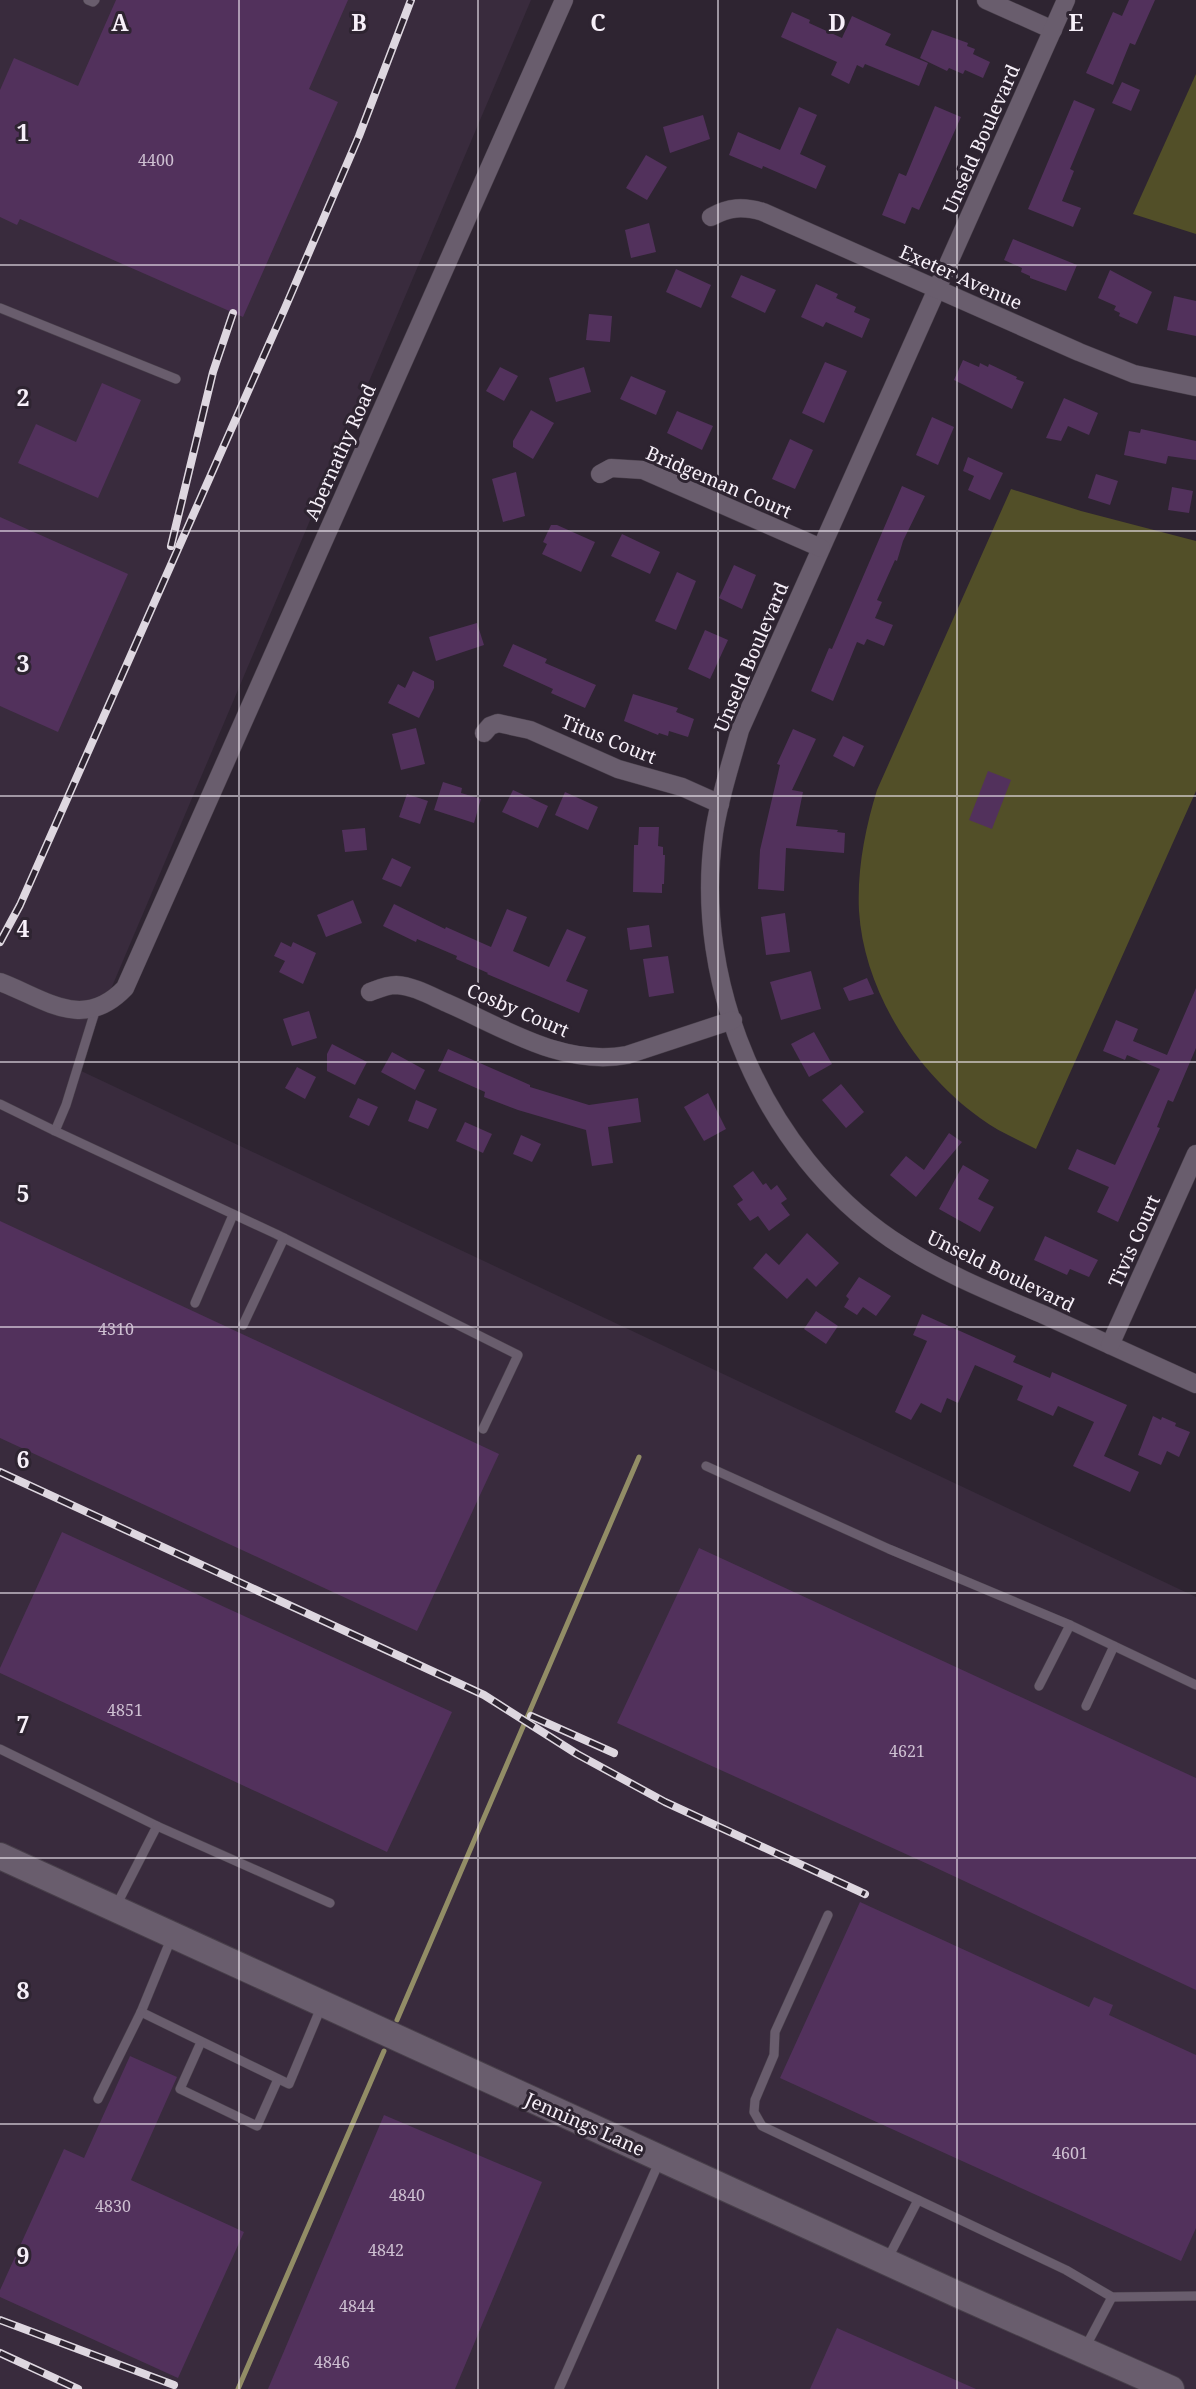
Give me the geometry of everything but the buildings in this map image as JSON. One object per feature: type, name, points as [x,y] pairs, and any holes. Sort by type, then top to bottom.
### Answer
[{"type":"street","name":"Abernathy Road","points":[[96,1008],[116,998],[125,988],[564,0]]},
{"type":"street","points":[[986,0],[1052,30]]},
{"type":"street","name":"Unseld Boulevard","points":[[1066,0],[740,730],[714,834],[711,898],[716,961],[739,1042],[767,1101],[784,1130],[830,1187],[870,1224],[944,1272],[1196,1384]]},
{"type":"street","name":"Exeter Avenue","points":[[711,216],[733,208],[762,212],[1079,352],[1134,373],[1196,387]]},
{"type":"street","name":"Bridgeman Court","points":[[600,474],[611,468],[643,470],[821,548]]},
{"type":"street","name":"Titus Court","points":[[484,733],[490,726],[498,723],[530,730],[618,769],[682,787],[720,804]]},
{"type":"street","points":[[0,982],[66,1010],[96,1008]]},
{"type":"street","name":"Cosby Court","points":[[370,992],[392,985],[418,990],[557,1052],[582,1057],[611,1058],[627,1055],[733,1020]]},
{"type":"street","name":"Tivis Court","points":[[1110,1345],[1196,1154]]},
{"type":"street","name":"Jennings Lane","points":[[0,1856],[886,2262],[1171,2389]]},
{"type":"lane","points":[[88,0],[95,0]]},
{"type":"lane","points":[[0,308],[176,379]]},
{"type":"lane","points":[[55,1130],[71,1093],[96,1008]]},
{"type":"lane","points":[[0,1104],[284,1238],[518,1355],[483,1429]]},
{"type":"lane","points":[[195,1303],[233,1215]]},
{"type":"lane","points":[[243,1325],[284,1238]]},
{"type":"lane","points":[[706,1466],[889,1549],[1070,1625],[1196,1685]]},
{"type":"lane","points":[[1039,1686],[1070,1625]]},
{"type":"lane","points":[[1086,1706],[1114,1646]]},
{"type":"lane","points":[[0,1749],[157,1826],[330,1903]]},
{"type":"lane","points":[[115,1909],[157,1826]]},
{"type":"lane","points":[[828,1915],[775,2032],[774,2055],[755,2100],[754,2112],[762,2126],[1066,2270],[1112,2297],[1196,2296]]},
{"type":"lane","points":[[98,2099],[141,2012],[172,1936]]},
{"type":"lane","points":[[141,2012],[289,2084],[322,2004]]},
{"type":"lane","points":[[201,2042],[180,2089],[257,2126],[278,2079]]},
{"type":"lane","points":[[559,2389],[661,2158]]},
{"type":"lane","points":[[886,2262],[918,2200]]},
{"type":"lane","points":[[1083,2351],[1112,2297]]},
{"type":"shaded area","points":[[0,0],[531,0],[77,1069],[1196,1597],[1196,2389],[0,2389]]},
{"type":"shaded area","points":[[1196,74],[1196,234],[1133,214]]},
{"type":"shaded area","points":[[1011,489],[1081,511],[1196,541],[1196,791],[1036,1149],[980,1118],[935,1078],[915,1053],[897,1027],[871,971],[859,911],[863,850],[877,790]]},
{"type":"waterway","points":[[397,2020],[639,1457]]},
{"type":"waterway","points":[[238,2389],[384,2051]]},
{"type":"railway","points":[[0,942],[20,905],[285,308],[359,136],[411,0]]},
{"type":"railway","points":[[171,546],[213,372],[233,313]]},
{"type":"railway","points":[[0,1472],[484,1695],[577,1754],[665,1802],[865,1894]]},
{"type":"railway","points":[[531,1716],[614,1753]]},
{"type":"railway","points":[[0,2320],[174,2385]]},
{"type":"railway","points":[[0,2353],[78,2389]]}]
